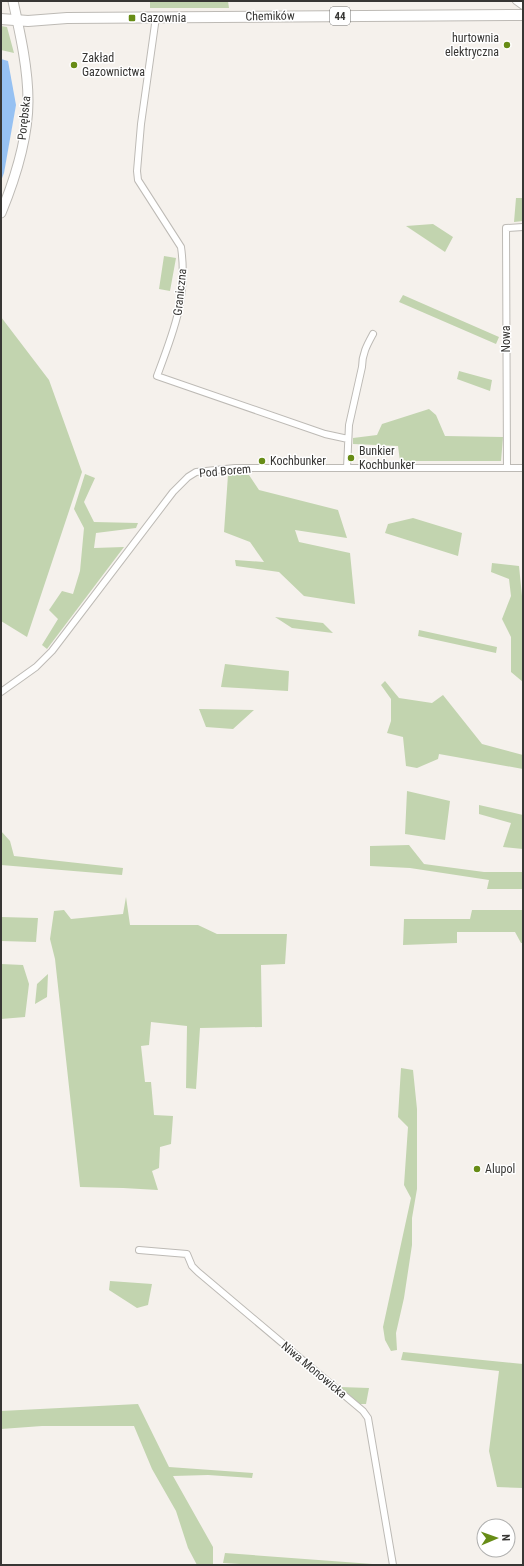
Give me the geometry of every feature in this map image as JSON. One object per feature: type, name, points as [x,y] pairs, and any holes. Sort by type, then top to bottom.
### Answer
[{"type":"main road","name":"Chemików","points":[[17,20],[156,17],[523,15]]},
{"type":"main road","name":"44","points":[[1,19],[17,20]]},
{"type":"street","name":"Porębska","points":[[1,213],[20,158],[28,104],[26,78],[13,1]]},
{"type":"street","points":[[516,1],[523,6]]},
{"type":"street","name":"Graniczna","points":[[156,17],[142,124],[137,171],[138,180],[181,247],[183,260],[180,307],[174,331],[157,376],[325,434],[348,439]]},
{"type":"street","name":"Nowa","points":[[507,468],[506,228],[523,227]]},
{"type":"street","points":[[347,468],[349,425],[362,367],[362,358],[366,345],[373,334]]},
{"type":"street","name":"Pod Borem","points":[[1,692],[36,667],[52,651],[173,492],[188,477],[196,472],[223,469],[523,468]]},
{"type":"street","name":"Niwa Monowicka","points":[[139,1250],[187,1254],[192,1266],[198,1272],[363,1411],[368,1418],[392,1565]]},
{"type":"green space","points":[[150,1],[228,1],[229,8],[150,8]]},
{"type":"green space","points":[[1,26],[7,27],[14,53],[1,50]]},
{"type":"green space","points":[[516,198],[523,198],[523,221],[514,222]]},
{"type":"green space","points":[[433,224],[453,237],[445,252],[406,226]]},
{"type":"green space","points":[[164,256],[176,258],[170,291],[159,289]]},
{"type":"green space","points":[[403,295],[499,337],[496,344],[399,302]]},
{"type":"green space","points":[[1,317],[49,380],[82,472],[27,637],[1,621]]},
{"type":"green space","points":[[459,371],[492,380],[490,391],[457,379]]},
{"type":"green space","points":[[429,409],[436,415],[445,436],[503,437],[501,461],[400,461],[398,446],[353,444],[353,438],[377,435],[382,424]]},
{"type":"green space","points":[[85,474],[95,478],[84,502],[94,522],[138,523],[136,528],[96,533],[94,548],[124,547],[47,649],[42,645],[58,619],[49,610],[62,591],[73,594],[80,571],[84,528],[74,509]]},
{"type":"green space","points":[[228,475],[249,475],[259,490],[338,510],[347,538],[295,530],[299,542],[350,553],[355,604],[304,596],[279,572],[236,566],[235,560],[264,562],[250,542],[224,532]]},
{"type":"green space","points":[[413,518],[462,533],[458,556],[385,533],[388,524]]},
{"type":"green space","points":[[492,563],[519,566],[523,606],[523,682],[511,672],[511,637],[502,619],[511,596],[509,579],[491,572]]},
{"type":"green space","points":[[275,617],[323,623],[333,633],[292,628]]},
{"type":"green space","points":[[419,630],[497,647],[496,653],[418,636]]},
{"type":"green space","points":[[225,664],[289,671],[288,691],[221,687]]},
{"type":"green space","points":[[385,681],[399,698],[432,703],[443,695],[482,744],[523,755],[523,769],[439,754],[438,759],[417,768],[406,766],[403,737],[387,733],[391,721],[391,699],[381,685]]},
{"type":"green space","points":[[199,709],[254,710],[233,729],[206,727]]},
{"type":"green space","points":[[407,791],[450,801],[445,840],[405,834]]},
{"type":"green space","points":[[479,805],[523,815],[523,849],[503,847],[511,823],[479,814]]},
{"type":"green space","points":[[1,831],[10,841],[14,856],[123,868],[122,875],[1,865]]},
{"type":"green space","points":[[409,845],[424,864],[484,872],[523,872],[523,889],[487,889],[489,880],[410,868],[370,866],[370,846]]},
{"type":"green space","points":[[126,897],[130,925],[198,925],[217,934],[287,934],[285,964],[261,965],[262,1027],[200,1028],[196,1089],[186,1088],[187,1026],[151,1022],[149,1045],[141,1046],[145,1082],[151,1082],[154,1115],[173,1116],[171,1144],[160,1147],[159,1168],[152,1171],[158,1190],[80,1187],[55,959],[50,939],[54,911],[64,910],[71,919],[123,914]]},
{"type":"green space","points":[[472,910],[523,910],[523,943],[521,943],[515,932],[457,932],[457,943],[403,945],[404,919],[470,919]]},
{"type":"green space","points":[[1,917],[38,918],[36,942],[1,941]]},
{"type":"green space","points":[[1,964],[23,965],[29,984],[25,1017],[1,1019]]},
{"type":"green space","points":[[48,974],[47,997],[35,1004],[37,984]]},
{"type":"green space","points":[[401,1068],[413,1070],[417,1109],[417,1189],[412,1218],[412,1245],[404,1298],[396,1333],[397,1350],[391,1351],[385,1340],[383,1327],[411,1198],[404,1185],[408,1127],[398,1117]]},
{"type":"green space","points":[[110,1281],[152,1284],[148,1305],[137,1308],[109,1290]]},
{"type":"green space","points":[[403,1352],[523,1364],[523,1488],[497,1487],[489,1451],[499,1371],[401,1360]]},
{"type":"green space","points":[[340,1387],[369,1388],[366,1404],[360,1404]]},
{"type":"green space","points":[[138,1404],[169,1467],[253,1473],[252,1478],[208,1475],[173,1476],[213,1547],[213,1565],[197,1565],[188,1548],[176,1511],[152,1469],[134,1426],[42,1426],[1,1429],[1,1411]]},
{"type":"green space","points":[[225,1553],[386,1565],[257,1565],[223,1563]]},
{"type":"water","points":[[1,59],[8,61],[16,105],[4,173],[1,181]]},
{"type":"place","name":"Gazownia","points":[[132,18]]},
{"type":"place","name":"hurtownia elektryczna","points":[[507,45]]},
{"type":"place","name":"Zakład Gazownictwa","points":[[74,65]]},
{"type":"place","name":"Bunkier Kochbunker","points":[[351,458]]},
{"type":"place","name":"Kochbunker","points":[[262,461]]},
{"type":"place","name":"Alupol","points":[[477,1169]]}]
